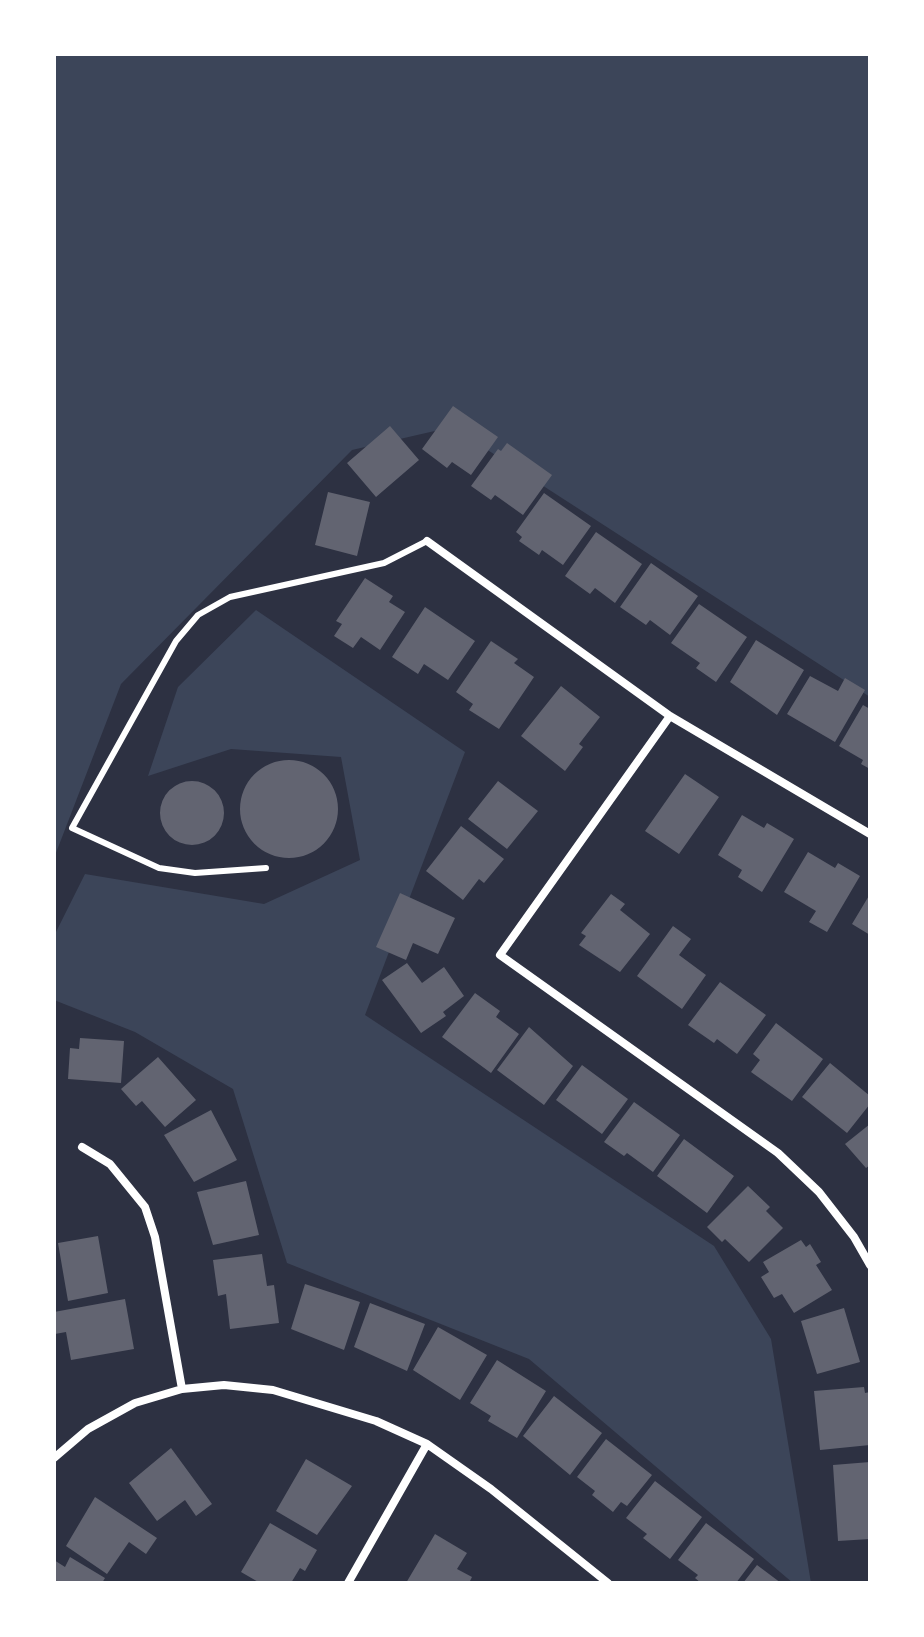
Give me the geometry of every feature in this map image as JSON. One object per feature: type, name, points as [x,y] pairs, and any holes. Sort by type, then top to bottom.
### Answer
[{"type":"street","points":[[427,541],[670,716],[870,834]]},
{"type":"street","points":[[670,716],[500,955],[778,1153],[819,1192],[854,1237],[870,1265]]},
{"type":"street","points":[[82,1147],[110,1164],[145,1207],[155,1237],[182,1389]]},
{"type":"street","points":[[54,1458],[88,1429],[135,1403],[182,1389],[224,1385],[273,1390],[352,1413],[427,1444],[491,1489],[608,1583]]},
{"type":"street","points":[[348,1583],[427,1444]]},
{"type":"lane","points":[[266,868],[195,873],[159,868],[72,828],[176,641],[198,615],[230,597],[384,563],[427,541]]},
{"type":"shaded area","points":[[54,54],[870,54],[870,697],[452,427],[352,450],[121,684],[54,858]]},
{"type":"shaded area","points":[[256,610],[465,752],[365,1015],[714,1246],[771,1339],[811,1583],[793,1583],[529,1359],[287,1263],[233,1089],[135,1032],[54,1000],[54,936],[85,874],[264,904],[360,860],[341,757],[231,749],[148,776],[178,687]]},
{"type":"building","points":[[453,406],[498,437],[471,475],[452,462],[447,468],[422,449]]},
{"type":"building","points":[[390,426],[419,460],[376,497],[347,463]]},
{"type":"building","points":[[507,443],[552,475],[523,515],[495,495],[491,500],[471,486],[498,449],[501,451]]},
{"type":"building","points":[[328,492],[370,502],[357,556],[315,545]]},
{"type":"building","points":[[544,493],[591,526],[563,565],[542,550],[539,555],[519,541],[522,537],[516,532]]},
{"type":"building","points":[[596,532],[642,564],[615,603],[595,588],[590,594],[565,576]]},
{"type":"building","points":[[651,563],[698,596],[670,635],[650,620],[646,625],[620,607]]},
{"type":"building","points":[[365,578],[393,596],[389,602],[405,612],[380,650],[361,637],[353,648],[334,636],[342,624],[336,621]]},
{"type":"building","points":[[699,604],[747,637],[716,682],[696,668],[700,663],[671,643]]},
{"type":"building","points":[[425,607],[475,641],[448,680],[424,664],[418,674],[392,657]]},
{"type":"building","points":[[756,640],[804,670],[777,715],[730,682]]},
{"type":"building","points":[[491,641],[518,659],[514,663],[534,677],[499,729],[469,710],[473,704],[456,692]]},
{"type":"building","points":[[810,676],[838,691],[845,678],[865,690],[835,742],[787,714]]},
{"type":"building","points":[[561,686],[600,717],[579,744],[583,747],[565,771],[521,736]]},
{"type":"building","points":[[863,705],[870,709],[870,769],[861,764],[863,760],[839,746]]},
{"type":"building","points":[[289,760],[308,764],[324,774],[334,790],[338,809],[334,828],[324,844],[308,854],[289,858],[270,854],[254,844],[244,828],[240,809],[244,790],[254,774],[270,764]]},
{"type":"building","points":[[685,774],[719,797],[679,854],[645,831]]},
{"type":"building","points":[[192,781],[204,783],[215,790],[222,801],[222,825],[215,836],[204,843],[192,845],[180,843],[169,836],[162,825],[160,813],[162,801],[169,790],[180,783]]},
{"type":"building","points":[[498,781],[538,811],[507,849],[468,819]]},
{"type":"building","points":[[742,815],[764,828],[767,823],[794,839],[762,892],[738,877],[742,870],[718,855]]},
{"type":"building","points":[[461,826],[504,859],[484,883],[479,879],[463,900],[426,871]]},
{"type":"building","points":[[808,852],[835,868],[838,863],[860,876],[827,932],[809,922],[816,911],[784,892]]},
{"type":"building","points":[[400,893],[455,918],[438,954],[413,943],[406,960],[376,947]]},
{"type":"building","points":[[611,894],[625,904],[620,910],[650,934],[620,972],[579,945],[586,936],[581,933]]},
{"type":"building","points":[[870,894],[870,935],[852,924]]},
{"type":"building","points":[[673,926],[691,939],[679,955],[706,975],[682,1009],[637,976]]},
{"type":"building","points":[[407,963],[422,983],[444,967],[464,996],[443,1012],[446,1016],[421,1033],[382,980]]},
{"type":"building","points":[[720,982],[766,1015],[737,1054],[717,1039],[714,1043],[688,1025]]},
{"type":"building","points":[[475,993],[500,1011],[496,1017],[519,1034],[491,1073],[442,1037]]},
{"type":"building","points":[[776,1023],[823,1059],[792,1101],[751,1072],[760,1060],[753,1054]]},
{"type":"building","points":[[529,1027],[573,1066],[544,1105],[497,1070]]},
{"type":"building","points":[[80,1038],[124,1041],[121,1083],[68,1079],[70,1048],[79,1049]]},
{"type":"building","points":[[158,1057],[196,1100],[165,1127],[142,1101],[136,1106],[121,1089]]},
{"type":"building","points":[[830,1063],[870,1096],[870,1104],[847,1133],[802,1097]]},
{"type":"building","points":[[582,1065],[628,1099],[602,1134],[556,1100]]},
{"type":"building","points":[[634,1102],[680,1135],[653,1172],[627,1153],[624,1156],[604,1142]]},
{"type":"building","points":[[211,1110],[237,1160],[194,1182],[164,1135]]},
{"type":"building","points":[[870,1124],[870,1165],[866,1168],[845,1144]]},
{"type":"building","points":[[684,1139],[734,1176],[707,1213],[657,1176]]},
{"type":"building","points":[[246,1181],[259,1235],[213,1245],[197,1192]]},
{"type":"building","points":[[748,1186],[770,1207],[766,1211],[783,1228],[749,1262],[707,1227]]},
{"type":"building","points":[[98,1236],[108,1293],[68,1301],[58,1243]]},
{"type":"building","points":[[801,1240],[806,1247],[810,1244],[821,1262],[816,1265],[832,1290],[794,1313],[782,1294],[774,1298],[761,1277],[769,1272],[763,1262]]},
{"type":"building","points":[[262,1254],[267,1286],[274,1285],[279,1323],[230,1329],[226,1294],[218,1296],[213,1260]]},
{"type":"building","points":[[305,1284],[360,1302],[344,1350],[291,1329]]},
{"type":"building","points":[[125,1299],[134,1349],[71,1360],[66,1332],[55,1334],[54,1312]]},
{"type":"building","points":[[370,1303],[425,1324],[407,1371],[354,1347]]},
{"type":"building","points":[[844,1308],[860,1362],[817,1374],[801,1321]]},
{"type":"building","points":[[438,1327],[487,1355],[460,1400],[413,1370]]},
{"type":"building","points":[[497,1360],[546,1391],[517,1438],[488,1421],[491,1416],[470,1403]]},
{"type":"building","points":[[864,1387],[865,1393],[870,1392],[870,1445],[820,1450],[814,1391]]},
{"type":"building","points":[[554,1396],[602,1433],[570,1475],[523,1436]]},
{"type":"building","points":[[606,1439],[652,1475],[627,1506],[621,1502],[613,1512],[592,1495],[595,1491],[577,1477]]},
{"type":"building","points":[[171,1448],[212,1504],[196,1516],[185,1500],[157,1521],[129,1483]]},
{"type":"building","points":[[306,1459],[352,1486],[317,1535],[276,1511]]},
{"type":"building","points":[[870,1462],[870,1539],[838,1541],[833,1465]]},
{"type":"building","points":[[655,1481],[702,1517],[670,1559],[643,1538],[647,1534],[626,1518]]},
{"type":"building","points":[[95,1497],[157,1538],[146,1554],[129,1542],[107,1574],[66,1546]]},
{"type":"building","points":[[270,1523],[317,1550],[305,1571],[300,1568],[291,1583],[260,1583],[241,1572]]},
{"type":"building","points":[[706,1523],[754,1559],[736,1583],[701,1583],[695,1578],[698,1575],[678,1560]]},
{"type":"building","points":[[435,1534],[467,1553],[457,1569],[472,1577],[469,1583],[406,1583]]},
{"type":"building","points":[[70,1557],[105,1578],[102,1583],[54,1583],[54,1560],[65,1567]]},
{"type":"building","points":[[757,1565],[781,1583],[743,1583]]}]
